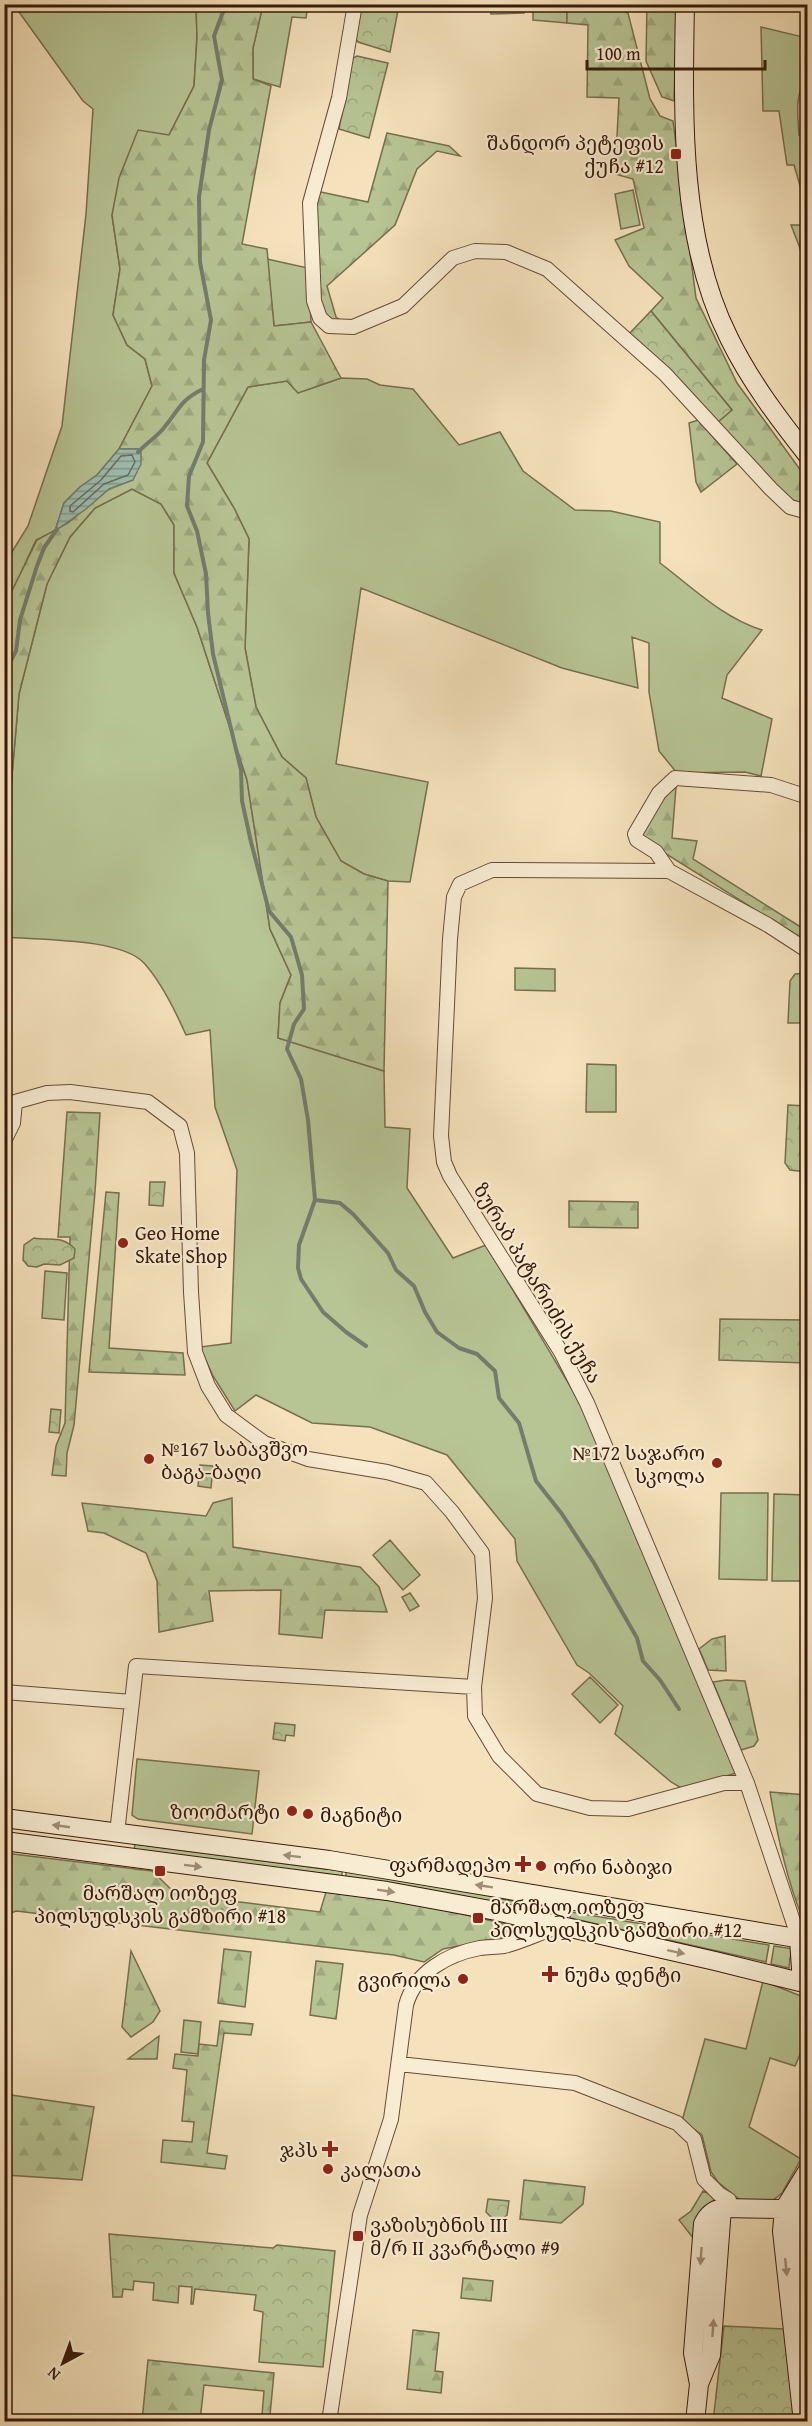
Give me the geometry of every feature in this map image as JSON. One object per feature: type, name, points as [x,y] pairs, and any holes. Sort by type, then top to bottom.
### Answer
[{"type":"main road","points":[[685,4],[684,122],[699,252],[712,298],[728,337],[752,381],[807,456]]},
{"type":"main road","points":[[4,1818],[329,1860],[803,1940],[801,1969],[807,1984]]},
{"type":"main road","points":[[114,1855],[117,1833]]},
{"type":"main road","points":[[4,1841],[387,1890],[496,1911],[807,1984]]},
{"type":"main road","points":[[557,1927],[563,1899]]},
{"type":"main road","points":[[804,2411],[803,2326],[782,2230],[797,2205],[807,2170]]},
{"type":"main road","points":[[694,2421],[699,2384],[711,2355],[727,2208],[797,2205]]},
{"type":"street","points":[[355,4],[339,98],[310,203],[314,301],[320,318],[329,326],[353,327],[403,306],[453,258],[475,251],[506,252],[547,269],[665,374],[790,507],[807,512]]},
{"type":"street","points":[[807,797],[771,784],[675,778],[659,793],[635,834],[637,840],[656,852],[669,871],[768,925],[807,951]]},
{"type":"street","name":"ზურაბ პატარიძის ქუჩა","points":[[669,871],[492,870],[460,884],[454,897],[450,939],[441,1136],[444,1162],[450,1176],[561,1352],[587,1403],[747,1783],[803,1940]]},
{"type":"street","points":[[4,1141],[13,1124],[15,1102],[47,1093],[70,1092],[148,1102],[180,1126],[187,1153],[195,1352],[208,1386],[226,1416],[264,1443],[308,1459],[387,1472],[426,1483],[439,1497],[482,1553],[485,1598],[474,1686],[475,1716],[499,1756],[537,1794],[590,1808],[628,1809],[724,1783],[747,1783]]},
{"type":"street","points":[[117,1833],[136,1666],[474,1686]]},
{"type":"street","points":[[4,1692],[132,1702]]},
{"type":"street","points":[[329,2421],[360,2215],[391,2119],[406,2005],[413,1988],[422,1977],[452,1956],[481,1948],[504,1946],[557,1927]]},
{"type":"street","points":[[399,2064],[575,2083],[677,2123],[694,2139],[704,2179],[719,2194],[729,2200],[727,2208]]},
{"type":"green space","points":[[14,5],[196,5],[197,37],[194,86],[169,135],[112,215],[120,269],[113,315],[127,345],[145,359],[152,386],[119,449],[97,475],[80,487],[64,503],[55,531],[36,540],[5,607],[5,563],[28,526],[62,426],[86,214],[93,109],[83,101]]},
{"type":"green space","points":[[196,5],[263,5],[253,48],[253,79],[271,86],[242,244],[267,249],[274,326],[311,322],[341,378],[298,393],[287,381],[248,387],[207,463],[234,508],[249,539],[245,648],[256,707],[282,757],[306,778],[316,817],[341,861],[364,874],[388,881],[384,1071],[278,1038],[280,1003],[291,975],[270,929],[247,780],[197,627],[174,573],[174,525],[161,504],[132,489],[95,508],[70,537],[47,584],[19,694],[11,787],[5,804],[4,607],[37,540],[68,523],[109,489],[133,480],[141,449],[119,449],[152,386],[145,359],[127,345],[113,315],[120,269],[112,215],[119,178],[138,130],[169,135],[194,86]]},
{"type":"green space","points":[[263,5],[308,5],[306,18],[292,17],[280,87],[253,79],[253,48]]},
{"type":"green space","points":[[360,5],[399,5],[390,52],[358,42],[355,38]]},
{"type":"green space","points":[[490,5],[525,5],[524,13],[491,14]]},
{"type":"green space","points":[[533,5],[567,5],[567,23],[533,20]]},
{"type":"green space","points":[[567,5],[607,5],[628,13],[650,99],[660,116],[673,121],[696,298],[737,383],[807,479],[807,505],[787,498],[718,422],[732,410],[651,311],[663,298],[629,266],[615,240],[644,228],[633,179],[615,174],[619,98],[587,97],[588,25],[567,23]]},
{"type":"green space","points":[[647,5],[677,5],[674,101],[662,97],[646,61]]},
{"type":"green space","points":[[761,27],[807,38],[807,79],[798,98],[799,135],[807,136],[807,193],[803,196],[794,165],[787,165],[779,111],[763,111]]},
{"type":"green space","points":[[357,56],[388,63],[369,138],[339,129],[351,63]]},
{"type":"green space","points":[[387,133],[449,146],[460,156],[437,151],[417,169],[395,225],[327,286],[336,317],[343,322],[331,324],[319,301],[315,195],[321,192],[368,202]]},
{"type":"green space","points":[[633,190],[640,225],[621,229],[615,194]]},
{"type":"green space","points":[[807,193],[807,300],[805,261],[791,225],[803,225],[803,196]]},
{"type":"green space","points":[[267,259],[308,268],[311,322],[274,326]]},
{"type":"green space","points":[[651,311],[732,410],[718,422],[688,389],[629,334]]},
{"type":"green space","points":[[341,378],[367,379],[380,385],[413,389],[459,445],[500,432],[523,471],[575,510],[611,511],[660,522],[660,563],[721,610],[762,630],[727,675],[722,698],[772,719],[761,776],[745,772],[677,773],[659,751],[649,692],[649,643],[632,637],[638,688],[562,668],[361,588],[336,764],[428,782],[410,882],[388,881],[364,874],[341,861],[316,817],[306,778],[282,757],[256,707],[245,648],[249,539],[234,508],[207,463],[248,387],[287,381],[298,393]]},
{"type":"green space","points":[[698,420],[737,464],[701,492],[696,482],[689,423]]},
{"type":"green space","points":[[132,489],[161,504],[174,525],[174,573],[197,627],[247,780],[270,929],[291,975],[280,1003],[278,1038],[384,1071],[385,1127],[410,1129],[407,1188],[453,1258],[486,1245],[588,1416],[736,1773],[683,1789],[671,1782],[615,1734],[623,1706],[589,1673],[577,1665],[517,1561],[515,1539],[447,1455],[370,1427],[312,1423],[256,1395],[235,1411],[213,1376],[200,1347],[231,1343],[237,1170],[215,1107],[210,1030],[186,1035],[157,979],[144,963],[133,955],[117,949],[78,942],[5,937],[5,804],[11,787],[19,694],[47,584],[70,537],[95,508]]},
{"type":"green space","points":[[676,787],[672,838],[697,841],[693,859],[807,931],[807,942],[647,842],[642,832],[659,800]]},
{"type":"green space","points":[[515,968],[555,969],[555,991],[515,990]]},
{"type":"green space","points":[[807,973],[807,1023],[788,1023],[790,981],[795,974]]},
{"type":"green space","points":[[587,1064],[616,1065],[616,1112],[586,1112]]},
{"type":"green space","points":[[788,1105],[807,1106],[807,1172],[790,1170],[785,1163]]},
{"type":"green space","points":[[67,1112],[100,1113],[74,1425],[67,1453],[66,1476],[52,1475],[56,1446],[65,1423],[70,1237],[58,1237]]},
{"type":"green space","points":[[150,1182],[165,1182],[163,1206],[149,1205]]},
{"type":"green space","points":[[106,1192],[119,1193],[109,1348],[183,1353],[185,1375],[89,1372]]},
{"type":"green space","points":[[569,1201],[638,1202],[638,1228],[569,1227]]},
{"type":"green space","points":[[34,1238],[66,1242],[75,1249],[74,1258],[60,1265],[28,1266],[23,1260],[24,1245]]},
{"type":"green space","points":[[45,1271],[67,1273],[64,1320],[42,1318]]},
{"type":"green space","points":[[720,1319],[807,1320],[807,1363],[719,1360]]},
{"type":"green space","points":[[51,1409],[61,1410],[59,1433],[49,1432]]},
{"type":"green space","points":[[200,1465],[213,1466],[211,1488],[198,1486]]},
{"type":"green space","points":[[721,1493],[768,1493],[767,1580],[719,1579]]},
{"type":"green space","points":[[774,1494],[807,1495],[807,1581],[772,1581]]},
{"type":"green space","points":[[232,1498],[233,1547],[360,1567],[379,1587],[387,1612],[325,1610],[322,1638],[279,1634],[281,1590],[209,1591],[213,1621],[159,1632],[157,1581],[146,1553],[104,1533],[88,1531],[82,1503],[206,1516],[213,1503]]},
{"type":"green space","points":[[390,1540],[420,1575],[403,1590],[373,1555]]},
{"type":"green space","points":[[410,1593],[419,1606],[410,1611],[402,1597]]},
{"type":"green space","points":[[725,1636],[726,1671],[708,1670],[699,1649],[712,1639]]},
{"type":"green space","points":[[590,1677],[618,1705],[600,1723],[572,1694]]},
{"type":"green space","points":[[745,1681],[758,1740],[754,1746],[741,1750],[713,1682]]},
{"type":"green space","points":[[275,1723],[295,1725],[294,1736],[286,1735],[285,1741],[273,1739]]},
{"type":"green space","points":[[137,1759],[259,1771],[252,1834],[138,1819],[132,1815]]},
{"type":"green space","points":[[770,1792],[807,1795],[807,1918],[802,1917],[796,1902],[779,1840]]},
{"type":"green space","points":[[135,1844],[342,1871],[342,1876],[134,1850]]},
{"type":"green space","points":[[5,1853],[152,1871],[176,1894],[320,1912],[326,1892],[409,1902],[519,1927],[519,1934],[443,1949],[424,1962],[394,1955],[16,1911],[5,1918]]},
{"type":"green space","points":[[346,1872],[408,1880],[497,1897],[496,1903],[346,1877]]},
{"type":"green space","points":[[501,1899],[552,1908],[553,1913],[500,1903]]},
{"type":"green space","points":[[571,1912],[769,1945],[766,1962],[570,1918]]},
{"type":"green space","points":[[774,1946],[794,1949],[789,1968],[771,1964]]},
{"type":"green space","points":[[224,1949],[251,1952],[245,2007],[218,2003]]},
{"type":"green space","points":[[131,1951],[160,2011],[153,2022],[131,2037],[122,2027]]},
{"type":"green space","points":[[316,1961],[343,1964],[336,2019],[310,2015]]},
{"type":"green space","points":[[763,1981],[801,1996],[802,2050],[795,2066],[770,2058],[749,2127],[801,2159],[782,2193],[772,2201],[740,2200],[718,2182],[711,2172],[702,2135],[682,2121],[705,2039],[746,2049]]},
{"type":"green space","points":[[184,2020],[201,2022],[198,2054],[181,2052]]},
{"type":"green space","points":[[220,2021],[253,2024],[251,2035],[224,2033],[207,2153],[227,2156],[225,2169],[161,2162],[163,2140],[192,2142],[194,2122],[182,2121],[187,2070],[173,2068],[175,2054],[198,2056],[199,2044],[217,2046]]},
{"type":"green space","points":[[159,2036],[157,2059],[128,2059]]},
{"type":"green space","points":[[4,2094],[94,2107],[82,2180],[5,2175]]},
{"type":"green space","points":[[524,2180],[585,2187],[583,2204],[561,2223],[520,2219]]},
{"type":"green space","points":[[703,2191],[719,2198],[704,2211],[697,2243],[679,2220],[691,2211]]},
{"type":"green space","points":[[488,2199],[509,2201],[507,2215],[502,2219],[492,2218],[486,2212]]},
{"type":"green space","points":[[109,2234],[335,2251],[323,2367],[259,2362],[263,2312],[254,2310],[256,2295],[195,2289],[193,2304],[191,2304],[192,2287],[179,2286],[178,2303],[153,2300],[154,2283],[134,2281],[133,2290],[123,2289],[122,2297],[113,2297]]},
{"type":"green space","points":[[463,2278],[493,2281],[491,2301],[461,2298]]},
{"type":"green space","points":[[724,2326],[784,2329],[795,2421],[713,2422]]},
{"type":"green space","points":[[413,2330],[439,2333],[435,2371],[443,2372],[441,2393],[407,2389]]},
{"type":"green space","points":[[148,2360],[274,2373],[270,2415],[262,2415],[264,2391],[204,2385],[200,2421],[142,2421]]},
{"type":"water","points":[[119,449],[141,449],[141,464],[133,480],[109,489],[55,531],[64,503],[80,487],[97,475]]},
{"type":"waterway","points":[[226,4],[214,36],[222,80],[209,130],[199,197],[200,262],[211,320],[204,360],[203,442],[189,476],[187,506],[197,531],[206,574],[213,654],[241,770],[242,801],[251,842],[269,911],[291,937],[302,975],[304,1009],[294,1024],[287,1049],[301,1079],[308,1120],[315,1200],[299,1245],[298,1268],[301,1279],[323,1312],[366,1346]]},
{"type":"waterway","points":[[138,452],[163,429],[184,402],[203,389]]},
{"type":"waterway","points":[[4,673],[16,651],[20,620],[37,566],[44,548],[57,529]]},
{"type":"waterway","points":[[315,1200],[340,1203],[353,1214],[388,1253],[396,1270],[414,1286],[437,1332],[459,1348],[477,1354],[495,1371],[499,1398],[519,1423],[536,1481],[562,1514],[594,1563],[637,1638],[643,1661],[660,1680],[679,1709]]},
{"type":"place","name":"შანდორ პეტეფის ქუჩა #12","points":[[676,154]]},
{"type":"place","name":"Geo Home Skate Shop","points":[[123,1243]]},
{"type":"place","name":"№167 საბავშვო ბაგა-ბაღი","points":[[149,1459]]},
{"type":"place","name":"№172 საჯარო სკოლა","points":[[717,1463]]},
{"type":"place","name":"ზოომარტი","points":[[292,1811]]},
{"type":"place","name":"მაგნიტი","points":[[308,1814]]},
{"type":"place","name":"ფარმადეპო","points":[[523,1864]]},
{"type":"place","name":"ორი ნაბიჯი","points":[[541,1866]]},
{"type":"place","name":"მარშალ იოზეფ პილსუდსკის გამზირი #18","points":[[160,1871]]},
{"type":"place","name":"მარშალ იოზეფ პილსუდსკის გამზირი #12","points":[[478,1918]]},
{"type":"place","name":"ნუმა დენტი","points":[[550,1974]]},
{"type":"place","name":"გვირილა","points":[[463,1979]]},
{"type":"place","name":"ჯპს","points":[[330,2149]]},
{"type":"place","name":"კალათა","points":[[328,2169]]},
{"type":"place","name":"ვაზისუბნის III მ/რ II კვარტალი #9","points":[[358,2236]]}]
